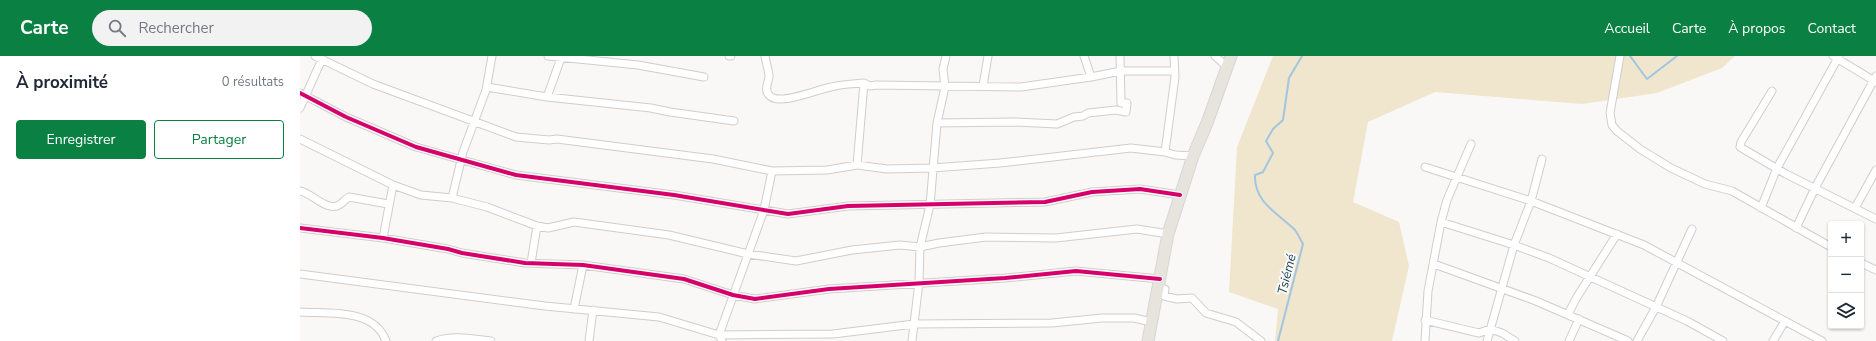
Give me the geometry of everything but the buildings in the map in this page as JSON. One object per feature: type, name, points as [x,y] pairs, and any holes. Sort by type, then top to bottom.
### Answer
[{"type":"main road","points":[[1148,341],[1168,234],[1193,156],[1207,123],[1229,61]]},
{"type":"street","points":[[452,198],[460,160],[487,87],[492,56]]},
{"type":"street","points":[[548,56],[638,65],[704,77]]},
{"type":"street","points":[[765,56],[769,76],[766,90],[769,96],[773,98],[794,98],[833,86],[864,83],[870,86],[1021,87],[1121,71],[1174,71]]},
{"type":"street","points":[[912,341],[919,282],[920,247],[930,205],[937,123],[945,87],[943,69],[946,56]]},
{"type":"street","points":[[983,86],[988,56]]},
{"type":"street","points":[[1084,56],[1091,77]]},
{"type":"street","points":[[937,123],[1015,122],[1057,124],[1074,117],[1084,116],[1088,113],[1116,110],[1126,112],[1127,103],[1121,103],[1120,56]]},
{"type":"street","points":[[1165,152],[1174,71],[1174,56]]},
{"type":"street","points":[[1216,57],[1229,61]]},
{"type":"street","points":[[1619,57],[1610,113],[1612,125],[1617,131],[1640,149],[1671,168],[1705,184],[1732,191],[1828,245]]},
{"type":"street","points":[[1761,208],[1777,168],[1836,57],[1875,79],[1815,188],[1796,228]]},
{"type":"street","points":[[300,108],[303,95],[318,58],[373,84],[475,120],[516,137],[549,140],[557,139],[713,159],[772,171],[827,170],[857,164],[888,169],[932,168],[1000,163],[1131,148],[1165,152],[1175,155],[1193,156]]},
{"type":"street","points":[[547,97],[561,58]]},
{"type":"street","points":[[857,164],[864,83]]},
{"type":"street","points":[[487,87],[547,97],[651,108],[734,121]]},
{"type":"street","points":[[1772,91],[1741,142],[1740,147],[1777,168],[1876,219]]},
{"type":"street","points":[[303,95],[346,117],[416,147],[516,175],[674,195],[788,214],[848,206],[1045,202],[1092,192],[1140,189],[1180,195]]},
{"type":"street","points":[[300,139],[393,185],[421,194],[452,198],[487,207],[537,226],[554,228],[566,223],[574,222],[669,235],[748,254],[796,261],[852,250],[900,245],[920,247],[986,238],[1056,238],[1137,229],[1168,234]]},
{"type":"street","points":[[1426,341],[1425,320],[1428,291],[1447,200],[1471,144]]},
{"type":"street","points":[[1487,341],[1514,245],[1532,201],[1542,159]]},
{"type":"street","points":[[1424,167],[1532,201],[1644,245],[1822,341]]},
{"type":"street","points":[[1855,208],[1876,170]]},
{"type":"street","points":[[720,338],[733,295],[764,210],[772,171]]},
{"type":"street","points":[[383,238],[388,204],[393,185]]},
{"type":"street","points":[[300,191],[312,196],[317,201],[330,206],[339,206],[349,197],[388,204]]},
{"type":"street","points":[[1442,222],[1514,245],[1591,276],[1687,321],[1723,341]]},
{"type":"street","points":[[531,263],[537,226]]},
{"type":"street","points":[[300,228],[383,238],[448,249],[462,253],[531,263],[583,265],[684,279],[733,295],[763,298],[829,290],[919,282],[1005,278],[1076,271],[1160,283],[1166,289],[1164,296],[1177,299],[1192,298],[1206,313],[1236,322],[1260,341]]},
{"type":"street","points":[[1637,341],[1656,307],[1692,229]]},
{"type":"street","points":[[1568,314],[1577,297],[1617,234]]},
{"type":"street","points":[[1434,264],[1568,314],[1628,341]]},
{"type":"street","points":[[1864,264],[1876,270]]},
{"type":"street","points":[[574,309],[583,265]]},
{"type":"street","points":[[300,274],[545,306],[659,317],[720,338],[833,334],[914,324],[1052,323],[1110,318],[1134,318],[1152,322]]},
{"type":"street","points":[[589,341],[593,310]]},
{"type":"street","points":[[300,312],[362,317],[376,325],[382,332],[386,341]]},
{"type":"street","points":[[1569,341],[1579,319]]},
{"type":"street","points":[[1425,320],[1479,333],[1490,329],[1502,333],[1515,341]]},
{"type":"street","points":[[1773,341],[1785,321]]},
{"type":"street","points":[[436,341],[449,337],[457,337],[491,341]]},
{"type":"shaded area","points":[[1273,56],[1735,56],[1722,68],[1657,93],[1582,104],[1435,92],[1368,122],[1353,202],[1399,222],[1409,266],[1392,341],[1275,341],[1278,309],[1229,292],[1237,147]]},
{"type":"waterway","name":"Tsiémé","points":[[1278,341],[1303,244],[1295,230],[1268,207],[1258,193],[1255,175],[1263,172],[1273,153],[1266,141],[1273,129],[1283,120],[1289,78],[1302,56]]},
{"type":"waterway","points":[[1630,56],[1647,79],[1677,56]]},
{"type":"cycle path","points":[[300,93],[346,117],[416,147],[516,175],[674,195],[788,214],[848,206],[1045,202],[1092,192],[1140,189],[1180,195]]},
{"type":"cycle path","points":[[300,228],[383,238],[525,263],[583,265],[684,279],[733,295],[755,299],[829,289],[1005,278],[1076,271],[1160,279]]}]
